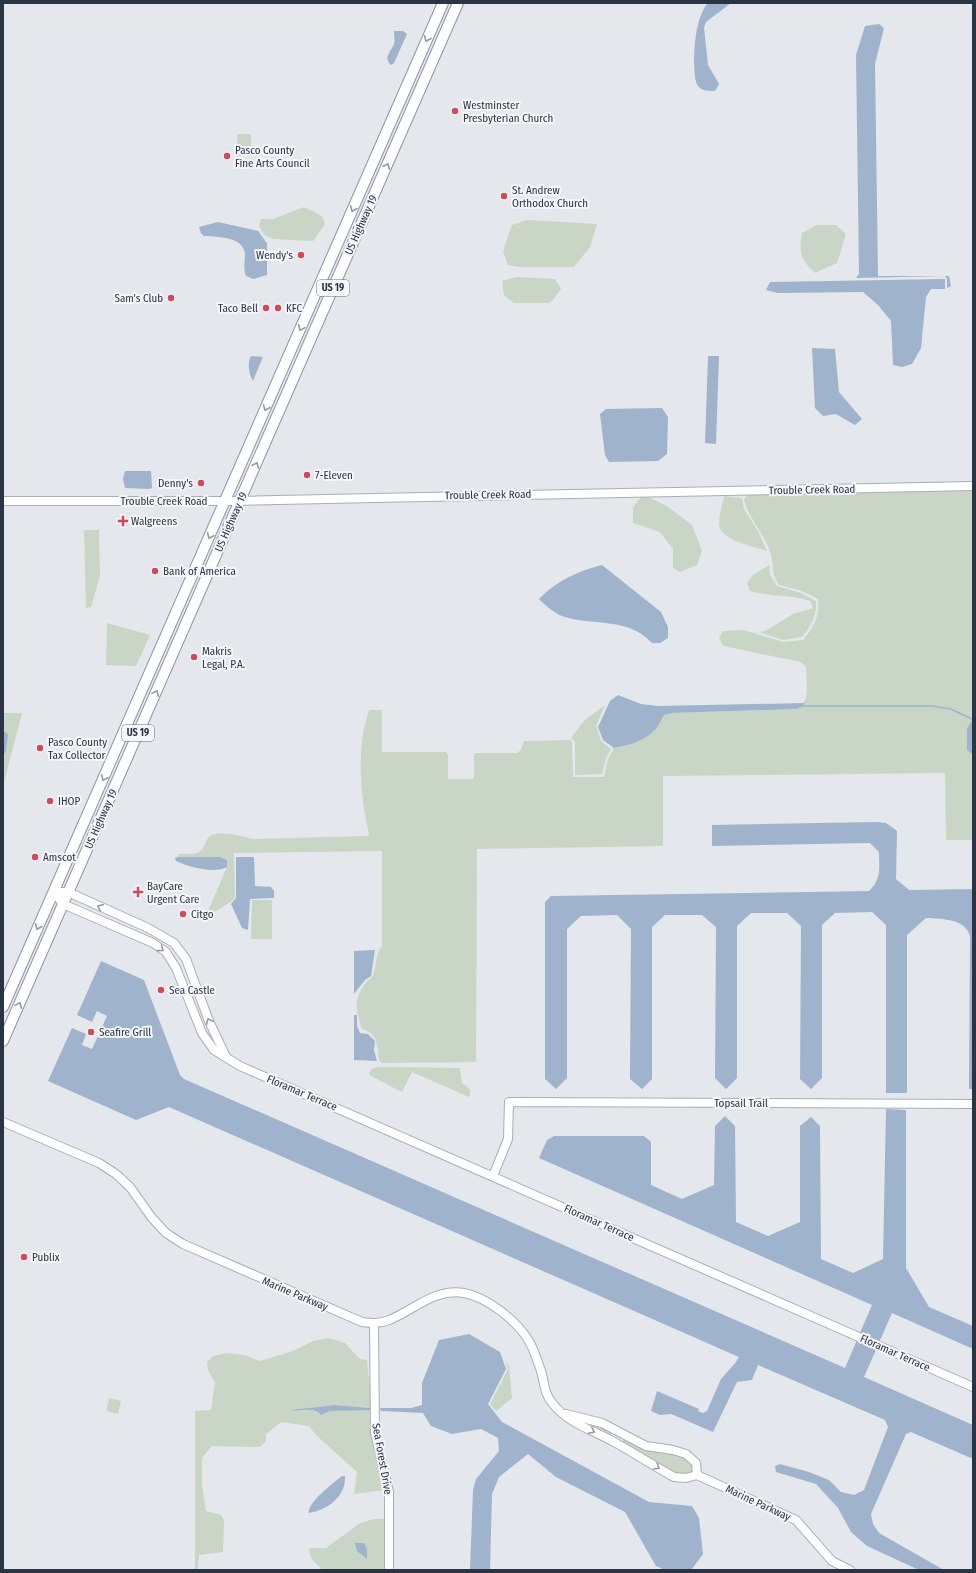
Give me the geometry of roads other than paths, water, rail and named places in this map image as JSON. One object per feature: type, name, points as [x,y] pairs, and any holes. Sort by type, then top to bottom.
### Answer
[{"type":"highway","name":"US Highway 19","points":[[3,1007],[443,3]]},
{"type":"highway","name":"US Highway 19","points":[[3,1041],[458,3]]},
{"type":"highway","points":[[374,195],[372,188],[373,177],[390,138],[398,108]]},
{"type":"highway","points":[[303,357],[308,334],[332,279],[327,270]]},
{"type":"highway","points":[[146,716],[142,707],[161,661],[167,634]]},
{"type":"highway","points":[[106,807],[111,787],[126,751],[128,735],[125,730]]},
{"type":"street","name":"Trouble Creek Road","points":[[3,501],[240,500],[973,486]]},
{"type":"street","points":[[53,892],[68,892],[148,928],[174,943],[186,959],[209,1021],[226,1057]]},
{"type":"street","name":"Floramar Terrace","points":[[53,892],[63,904],[153,943],[166,952],[176,968],[202,1033],[214,1050],[240,1066],[973,1387]]},
{"type":"street","name":"Topsail Trail","points":[[493,1176],[508,1139],[509,1102],[973,1104]]},
{"type":"street","name":"Marine Parkway","points":[[3,1122],[99,1163],[116,1174],[130,1187],[152,1218],[166,1233],[183,1244],[348,1317],[362,1322],[374,1323],[388,1320],[415,1305],[450,1292],[465,1293],[489,1302],[520,1328],[530,1343],[541,1369],[545,1393],[552,1404],[574,1423],[613,1441],[674,1477],[686,1478],[697,1475],[796,1520],[832,1561],[850,1570]]},
{"type":"street","name":"Sea Forest Drive","points":[[374,1323],[375,1433],[389,1492],[389,1570]]},
{"type":"street","points":[[562,1413],[602,1423],[646,1446],[673,1450],[686,1454],[696,1463],[697,1475]]},
{"type":"water","points":[[731,3],[706,22],[704,28],[708,65],[719,84],[715,91],[704,90],[697,85],[694,64],[695,42],[699,20],[707,4]]},
{"type":"water","points":[[879,24],[884,28],[875,64],[878,276],[945,276],[856,278],[859,274],[856,55],[865,26]]},
{"type":"water","points":[[394,31],[403,31],[407,34],[394,63],[391,65],[388,59],[388,54],[394,44]]},
{"type":"water","points":[[218,222],[258,231],[267,243],[267,275],[253,279],[246,276],[244,268],[245,254],[240,244],[223,237],[204,236],[201,233],[199,227]]},
{"type":"water","points":[[945,276],[949,276],[951,286],[947,288],[947,279]]},
{"type":"water","points":[[945,279],[945,289],[931,289],[926,297],[921,348],[912,364],[902,367],[893,365],[891,321],[878,305],[863,292],[778,293],[766,290],[770,282]]},
{"type":"water","points":[[812,348],[835,349],[839,392],[862,419],[855,425],[836,414],[823,416],[815,408]]},
{"type":"water","points":[[251,356],[263,357],[253,381],[249,368]]},
{"type":"water","points":[[708,356],[719,356],[716,444],[705,443]]},
{"type":"water","points":[[662,408],[668,417],[667,454],[658,461],[609,462],[605,455],[600,414],[606,409]]},
{"type":"water","points":[[125,471],[151,471],[152,488],[125,488],[123,479]]},
{"type":"water","points":[[602,565],[661,612],[668,627],[668,638],[660,643],[652,643],[643,635],[622,626],[576,620],[561,616],[539,599],[560,582],[584,570]]},
{"type":"water","points":[[618,695],[641,704],[659,706],[805,703],[802,707],[797,709],[673,713],[664,715],[655,729],[644,738],[631,744],[614,748],[603,740],[598,727],[610,701]]},
{"type":"water","points":[[973,719],[973,755],[967,750],[967,728]]},
{"type":"water","points":[[3,731],[8,734],[6,751],[3,756]]},
{"type":"water","points":[[886,823],[897,831],[896,879],[909,890],[973,889],[973,1089],[969,1089],[970,936],[967,930],[958,923],[945,919],[926,918],[907,935],[907,1093],[886,1093],[886,925],[872,912],[835,913],[822,925],[822,1078],[811,1089],[800,1079],[801,926],[787,913],[751,913],[737,926],[737,1078],[726,1089],[715,1078],[716,927],[702,915],[665,915],[652,927],[652,1079],[642,1089],[630,1079],[631,929],[617,915],[581,916],[567,929],[567,1078],[556,1089],[545,1079],[545,902],[551,896],[869,891],[876,882],[879,873],[879,852],[870,843],[712,846],[712,825]]},
{"type":"water","points":[[220,857],[227,860],[227,867],[216,870],[202,869],[176,861],[175,858]]},
{"type":"water","points":[[236,857],[254,857],[255,886],[271,887],[274,891],[274,898],[250,899],[248,930],[242,928],[231,904],[236,898]]},
{"type":"water","points":[[375,950],[371,976],[365,980],[354,994],[354,951]]},
{"type":"water","points":[[101,961],[144,980],[180,1075],[184,1079],[845,1368],[872,1305],[539,1158],[547,1140],[554,1136],[644,1136],[651,1142],[651,1185],[682,1199],[714,1185],[715,1126],[725,1116],[735,1126],[736,1222],[768,1236],[800,1222],[800,1126],[811,1117],[820,1126],[821,1259],[853,1273],[883,1259],[886,1109],[906,1110],[906,1268],[929,1307],[973,1326],[973,1349],[892,1313],[864,1377],[973,1425],[973,1459],[911,1432],[906,1434],[871,1514],[873,1524],[879,1533],[944,1570],[919,1570],[867,1546],[851,1532],[838,1508],[816,1484],[776,1472],[775,1466],[780,1464],[809,1472],[829,1480],[841,1492],[854,1495],[864,1490],[888,1427],[885,1420],[758,1365],[752,1380],[737,1382],[713,1432],[671,1414],[660,1415],[651,1411],[657,1391],[699,1409],[698,1411],[703,1413],[707,1411],[721,1379],[739,1357],[169,1107],[136,1120],[48,1081],[72,1028],[86,1034],[82,1045],[92,1049],[107,1016],[97,1011],[92,1022],[77,1015]]},
{"type":"water","points":[[354,1015],[357,1015],[357,1026],[360,1033],[368,1034],[375,1041],[374,1050],[377,1061],[354,1060]]},
{"type":"water","points":[[469,1334],[500,1352],[506,1369],[488,1404],[502,1422],[649,1502],[692,1506],[699,1518],[703,1554],[692,1569],[665,1570],[656,1566],[625,1512],[556,1477],[528,1454],[499,1477],[492,1494],[490,1570],[470,1570],[473,1490],[476,1479],[499,1451],[498,1438],[481,1429],[452,1434],[431,1426],[423,1413],[381,1411],[380,1408],[411,1408],[422,1405],[422,1383],[439,1340]]},
{"type":"water","points":[[335,1405],[370,1408],[370,1410],[330,1411],[321,1415],[318,1412],[310,1410],[289,1410]]},
{"type":"water","points":[[342,1476],[345,1476],[344,1483],[339,1496],[329,1506],[309,1513],[309,1509],[316,1499]]},
{"type":"water","points":[[355,1543],[364,1543],[367,1549],[367,1559],[357,1551]]},
{"type":"waterway","points":[[802,706],[932,706],[951,709],[972,719]]},
{"type":"place","name":"Westminster Presbyterian Church","points":[[455,111]]},
{"type":"place","name":"Pasco County Fine Arts Council","points":[[227,156]]},
{"type":"place","name":"St. Andrew Orthodox Church","points":[[504,196]]},
{"type":"place","name":"Wendy's","points":[[301,255]]},
{"type":"place","name":"Sam's Club","points":[[171,298]]},
{"type":"place","name":"Taco Bell","points":[[266,308]]},
{"type":"place","name":"KFC","points":[[278,308]]},
{"type":"place","name":"7-Eleven","points":[[307,475]]},
{"type":"place","name":"Denny's","points":[[201,483]]},
{"type":"place","name":"Walgreens","points":[[123,521]]},
{"type":"place","name":"Bank of America","points":[[155,571]]},
{"type":"place","name":"Makris Legal, P.A.","points":[[194,657]]},
{"type":"place","name":"Pasco County Tax Collector","points":[[40,748]]},
{"type":"place","name":"IHOP","points":[[50,801]]},
{"type":"place","name":"Amscot","points":[[35,857]]},
{"type":"place","name":"BayCare Urgent Care","points":[[138,892]]},
{"type":"place","name":"Citgo","points":[[183,914]]},
{"type":"place","name":"Sea Castle","points":[[161,990]]},
{"type":"place","name":"Seafire Grill","points":[[91,1032]]},
{"type":"place","name":"Publix","points":[[24,1257]]}]
